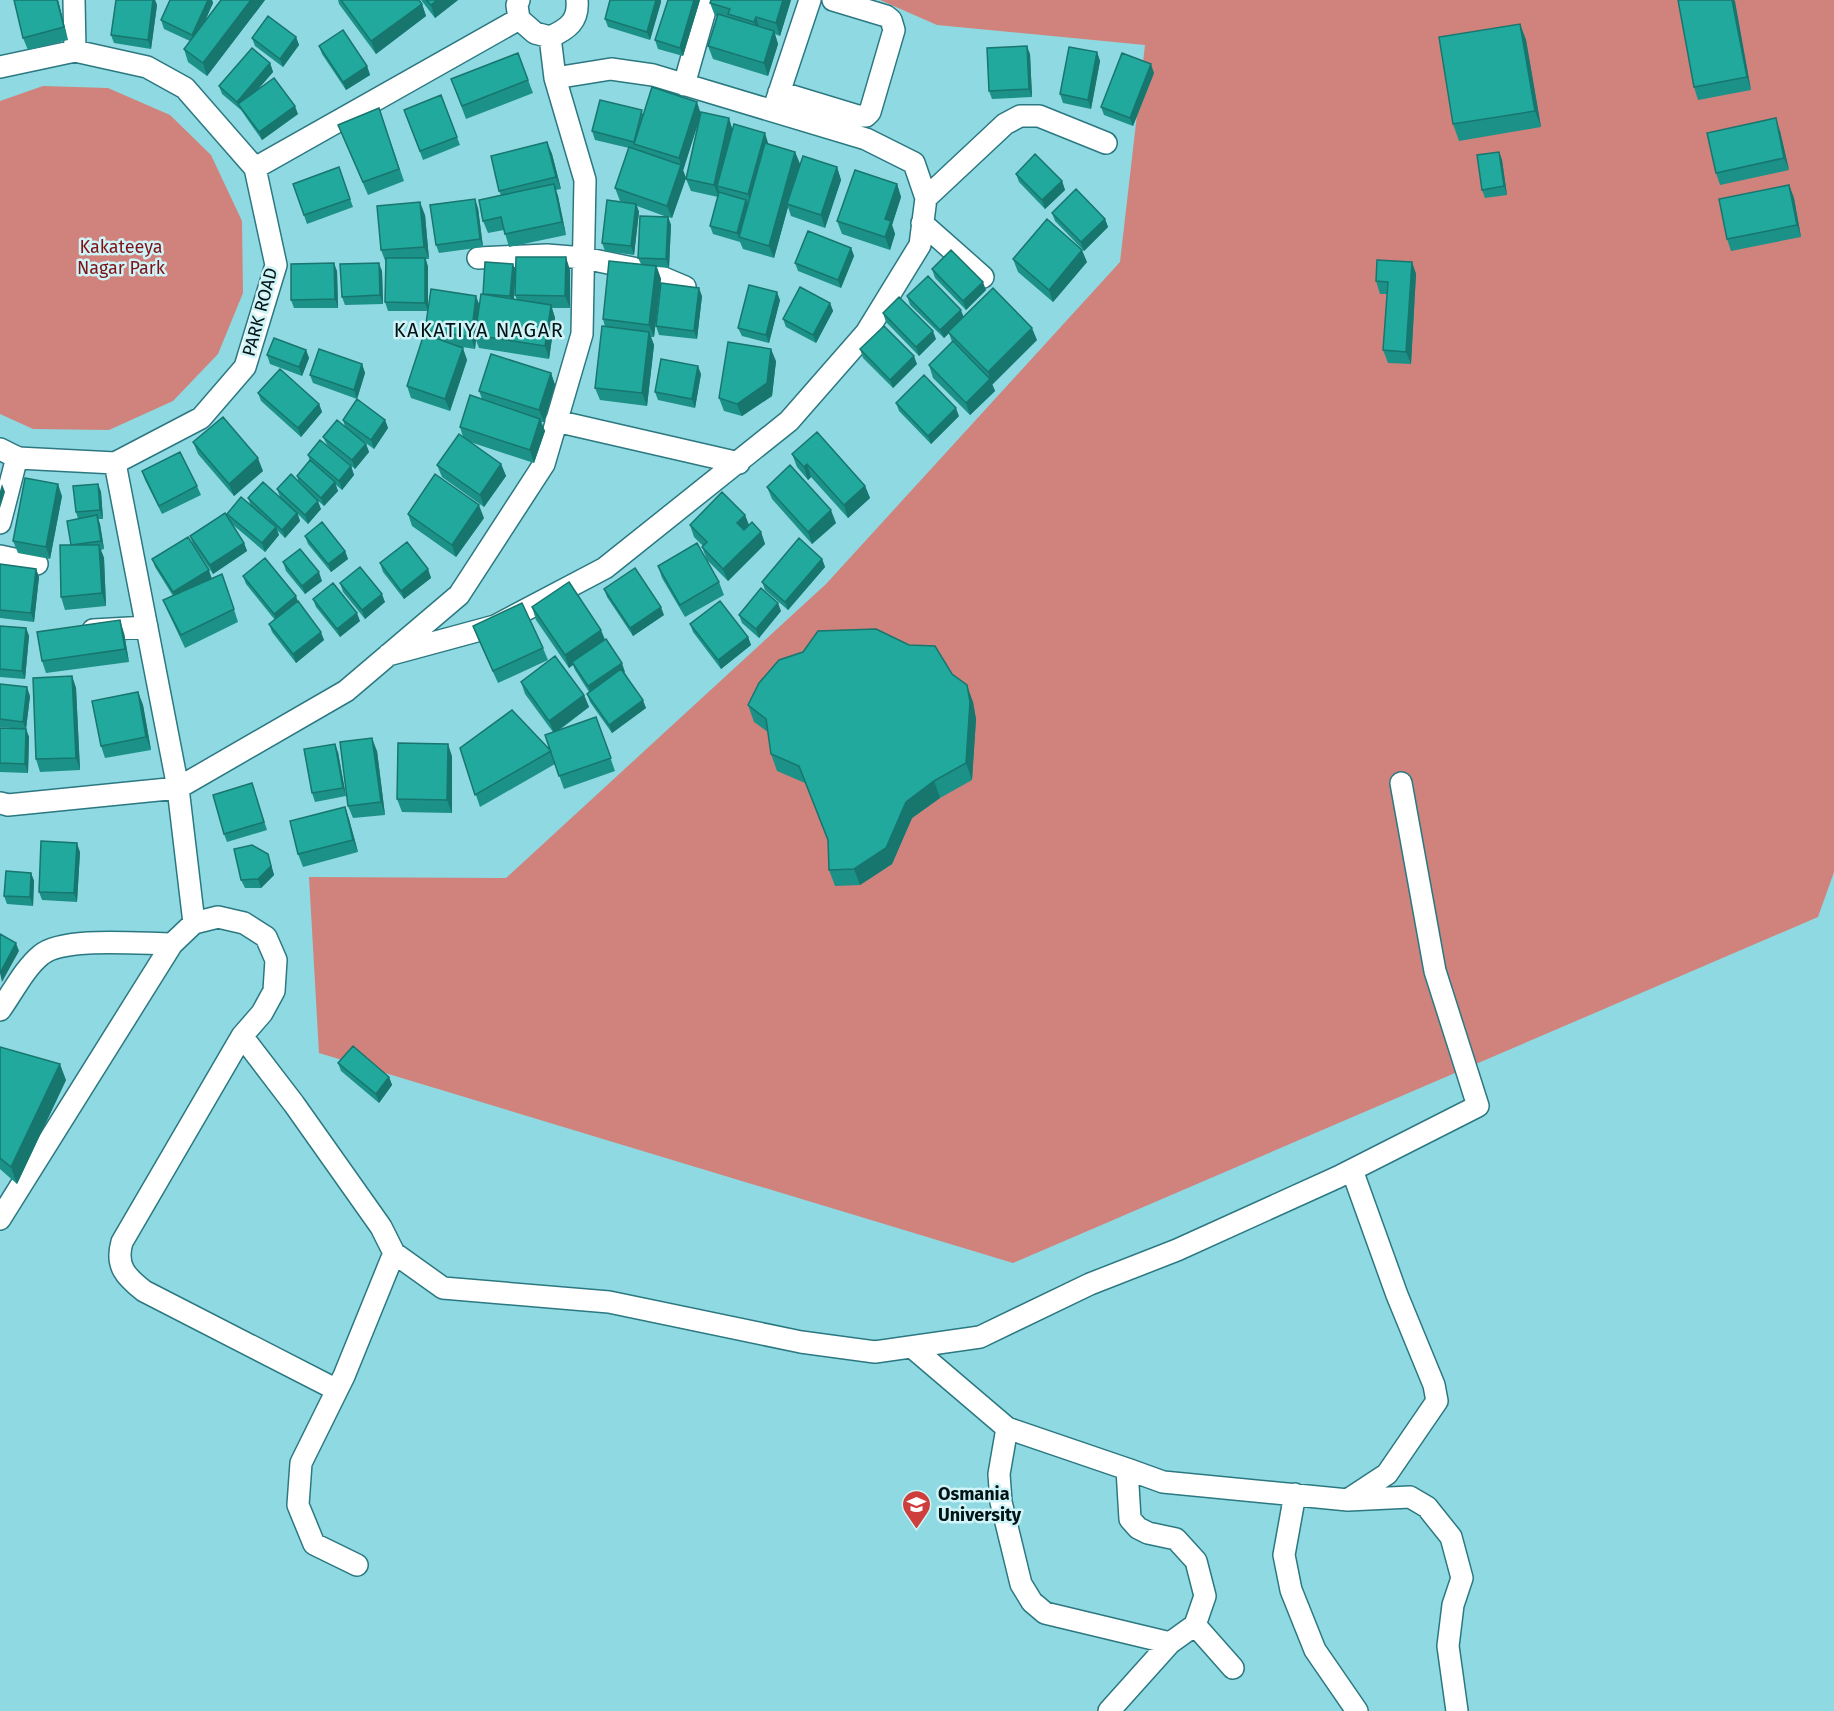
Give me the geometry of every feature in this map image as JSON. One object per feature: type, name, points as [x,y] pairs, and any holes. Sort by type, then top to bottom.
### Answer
[{"type":"street","points":[[74,0],[75,51]]},
{"type":"street","points":[[255,168],[519,10],[536,33],[550,37],[568,28],[577,11],[577,0]]},
{"type":"street","points":[[684,85],[708,0]]},
{"type":"street","points":[[776,102],[810,0]]},
{"type":"street","points":[[555,78],[611,69],[653,75],[684,85],[776,102],[866,116],[870,112],[894,30],[891,20],[886,16],[833,0]]},
{"type":"street","points":[[0,803],[8,805],[178,788],[346,691],[459,595],[544,464],[582,334],[585,180],[555,78],[550,37]]},
{"type":"street","name":"PARK ROAD","points":[[0,67],[75,51],[147,68],[185,88],[255,168],[276,265],[245,367],[201,418],[115,463]]},
{"type":"street","points":[[388,655],[495,626],[605,568],[789,421],[866,333],[920,245],[926,198],[914,163],[866,138],[776,102]]},
{"type":"street","points":[[926,198],[1005,124],[1020,116],[1039,116],[1106,143]]},
{"type":"street","points":[[922,223],[983,277]]},
{"type":"street","points":[[478,258],[547,255],[584,258],[647,271],[685,287]]},
{"type":"street","points":[[556,421],[739,463]]},
{"type":"street","points":[[0,523],[9,453],[115,463],[178,788],[194,923]]},
{"type":"street","points":[[0,556],[37,564]]},
{"type":"street","points":[[72,632],[147,627]]},
{"type":"street","points":[[242,1036],[368,1208],[394,1253],[443,1288],[609,1302],[801,1342],[875,1352],[980,1337],[1090,1284],[1177,1250],[1353,1170],[1478,1106],[1435,971],[1401,783]]},
{"type":"street","points":[[0,1219],[172,944],[194,923],[218,917],[244,923],[266,937],[276,960],[274,991],[262,1013],[242,1036],[122,1242],[119,1255],[131,1280],[144,1291],[337,1390]]},
{"type":"street","points":[[0,1010],[30,966],[43,952],[69,943],[172,944]]},
{"type":"street","points":[[1348,1500],[1387,1474],[1437,1401],[1434,1385],[1397,1295],[1353,1170]]},
{"type":"street","points":[[357,1565],[314,1544],[298,1506],[301,1463],[337,1390],[378,1297],[394,1253]]},
{"type":"street","points":[[912,1347],[1007,1428],[1163,1482],[1348,1500],[1410,1497],[1427,1507],[1451,1537],[1462,1578],[1453,1605],[1448,1646],[1457,1711]]},
{"type":"street","points":[[1007,1428],[999,1474],[1001,1502],[1021,1584],[1032,1602],[1045,1613],[1170,1643]]},
{"type":"street","points":[[1109,1711],[1170,1643],[1195,1625],[1205,1596],[1196,1561],[1176,1539],[1148,1533],[1133,1524],[1130,1519],[1127,1469]]},
{"type":"street","points":[[1295,1494],[1284,1555],[1291,1590],[1315,1650],[1357,1711]]},
{"type":"street","points":[[1195,1625],[1233,1668]]},
{"type":"green space","points":[[880,0],[1834,0],[1834,872],[1818,917],[1013,1263],[319,1053],[309,877],[506,878],[826,584],[1120,262],[1145,45],[937,25]]},
{"type":"green space","name":"Kakateeya Nagar Park","points":[[43,86],[108,88],[170,115],[211,155],[242,221],[243,293],[218,354],[173,401],[109,430],[33,429],[0,414],[0,101]]},
{"type":"building","points":[[14,0],[57,0],[64,27],[23,38]]},
{"type":"building","points":[[116,0],[153,0],[148,40],[111,35]]},
{"type":"building","points":[[170,0],[208,0],[192,35],[161,20]]},
{"type":"building","points":[[221,0],[251,0],[203,63],[184,49]]},
{"type":"building","points":[[341,0],[419,0],[422,4],[371,41]]},
{"type":"building","points":[[426,0],[437,0],[431,5]]},
{"type":"building","points":[[610,0],[656,0],[647,32],[605,19]]},
{"type":"building","points":[[668,0],[694,0],[680,48],[655,40]]},
{"type":"building","points":[[711,0],[783,0],[776,23],[756,17],[754,22],[728,14],[730,9],[710,3]]},
{"type":"building","points":[[1678,0],[1732,0],[1747,77],[1694,87]]},
{"type":"building","points":[[718,14],[774,31],[764,63],[708,46]]},
{"type":"building","points":[[268,16],[296,37],[280,59],[252,38]]},
{"type":"building","points":[[1520,24],[1535,111],[1453,124],[1439,37]]},
{"type":"building","points":[[343,30],[367,66],[343,82],[319,46]]},
{"type":"building","points":[[1027,46],[1029,89],[989,91],[987,48]]},
{"type":"building","points":[[1069,47],[1097,52],[1088,100],[1060,94]]},
{"type":"building","points":[[252,48],[270,63],[237,102],[219,86]]},
{"type":"building","points":[[518,53],[528,80],[462,106],[451,79]]},
{"type":"building","points":[[1122,53],[1151,64],[1130,118],[1101,107]]},
{"type":"building","points":[[274,78],[295,106],[259,132],[238,104]]},
{"type":"building","points":[[652,87],[697,102],[679,158],[634,144]]},
{"type":"building","points":[[441,95],[457,137],[420,151],[404,110]]},
{"type":"building","points":[[600,100],[642,110],[634,142],[592,131]]},
{"type":"building","points":[[379,108],[399,169],[363,182],[338,125]]},
{"type":"building","points":[[701,112],[729,118],[714,185],[686,179]]},
{"type":"building","points":[[1776,118],[1784,158],[1716,173],[1707,133]]},
{"type":"building","points":[[734,124],[765,133],[748,194],[717,186]]},
{"type":"building","points":[[547,142],[556,177],[499,191],[491,156]]},
{"type":"building","points":[[765,143],[795,152],[769,246],[739,237]]},
{"type":"building","points":[[629,147],[681,165],[667,206],[615,188]]},
{"type":"building","points":[[1499,152],[1504,186],[1482,190],[1477,155]]},
{"type":"building","points":[[1035,154],[1062,181],[1042,200],[1016,174]]},
{"type":"building","points":[[803,156],[837,167],[821,215],[787,204]]},
{"type":"building","points":[[339,167],[350,199],[304,215],[293,184]]},
{"type":"building","points":[[855,170],[897,184],[885,219],[891,221],[885,237],[837,221]]},
{"type":"building","points":[[554,184],[562,222],[505,234],[501,217],[483,221],[479,200]]},
{"type":"building","points":[[1789,185],[1797,225],[1727,239],[1719,199]]},
{"type":"building","points":[[1076,189],[1105,219],[1081,242],[1052,213]]},
{"type":"building","points":[[719,192],[746,200],[737,233],[710,226]]},
{"type":"building","points":[[475,199],[480,239],[436,245],[430,205]]},
{"type":"building","points":[[607,200],[636,204],[631,246],[602,243]]},
{"type":"building","points":[[420,202],[424,247],[381,250],[377,206]]},
{"type":"building","points":[[640,216],[668,217],[666,259],[638,258]]},
{"type":"building","points":[[1047,219],[1082,250],[1049,290],[1013,259]]},
{"type":"building","points":[[808,231],[851,248],[838,280],[795,263]]},
{"type":"building","points":[[951,250],[983,282],[963,301],[932,269]]},
{"type":"building","points":[[516,257],[566,257],[565,296],[515,295]]},
{"type":"building","points":[[386,258],[425,258],[425,303],[385,302]]},
{"type":"building","points":[[1377,260],[1412,262],[1406,352],[1383,350],[1388,282],[1376,281]]},
{"type":"building","points":[[609,261],[656,266],[649,325],[603,319]]},
{"type":"building","points":[[485,262],[513,264],[510,296],[483,294]]},
{"type":"building","points":[[334,263],[335,299],[291,300],[291,264]]},
{"type":"building","points":[[379,263],[380,295],[342,297],[340,264]]},
{"type":"building","points":[[928,276],[961,310],[940,330],[907,296]]},
{"type":"building","points":[[661,283],[699,288],[694,331],[656,326]]},
{"type":"building","points":[[749,285],[777,292],[766,335],[738,328]]},
{"type":"building","points":[[800,287],[830,303],[813,335],[783,319]]},
{"type":"building","points":[[993,288],[1032,328],[988,372],[948,332]]},
{"type":"building","points":[[431,289],[476,296],[471,337],[425,330]]},
{"type":"building","points":[[481,294],[551,305],[545,346],[475,335]]},
{"type":"building","points":[[899,297],[933,331],[916,347],[883,313]]},
{"type":"building","points":[[602,326],[649,332],[642,393],[595,388]]},
{"type":"building","points":[[884,326],[914,356],[890,380],[860,349]]},
{"type":"building","points":[[424,334],[463,348],[445,399],[407,386]]},
{"type":"building","points":[[274,338],[306,350],[299,367],[267,355]]},
{"type":"building","points":[[953,341],[990,379],[966,403],[929,365]]},
{"type":"building","points":[[728,342],[771,349],[767,383],[737,404],[719,398]]},
{"type":"building","points":[[319,349],[362,364],[354,390],[310,375]]},
{"type":"building","points":[[491,354],[551,373],[539,410],[479,391]]},
{"type":"building","points":[[661,359],[698,366],[692,399],[655,392]]},
{"type":"building","points":[[280,369],[319,404],[298,428],[258,393]]},
{"type":"building","points":[[924,375],[956,408],[928,436],[896,403]]},
{"type":"building","points":[[470,395],[540,419],[530,450],[460,427]]},
{"type":"building","points":[[357,399],[385,420],[371,440],[343,420]]},
{"type":"building","points":[[223,417],[258,458],[229,484],[193,442]]},
{"type":"building","points":[[337,420],[366,444],[352,460],[323,437]]},
{"type":"building","points":[[817,432],[865,486],[844,505],[807,464],[804,467],[792,454]]},
{"type":"building","points":[[459,434],[501,464],[480,495],[437,465]]},
{"type":"building","points":[[320,440],[351,466],[339,481],[308,455]]},
{"type":"building","points":[[180,452],[197,486],[159,506],[142,471]]},
{"type":"building","points":[[310,460],[335,482],[321,498],[297,476]]},
{"type":"building","points":[[790,465],[831,510],[808,532],[767,487]]},
{"type":"building","points":[[291,474],[318,501],[305,515],[277,489]]},
{"type":"building","points":[[435,474],[479,505],[452,545],[408,514]]},
{"type":"building","points":[[25,478],[58,484],[46,547],[13,541]]},
{"type":"building","points":[[263,482],[297,513],[282,530],[248,498]]},
{"type":"building","points":[[98,484],[100,510],[76,512],[73,486]]},
{"type":"building","points":[[722,492],[745,515],[737,523],[744,530],[752,522],[761,532],[723,569],[702,547],[707,542],[690,525]]},
{"type":"building","points":[[241,497],[276,527],[262,543],[227,514]]},
{"type":"building","points":[[225,513],[244,543],[210,565],[190,536]]},
{"type":"building","points":[[97,515],[101,541],[71,545],[67,521]]},
{"type":"building","points":[[322,522],[345,551],[328,564],[305,536]]},
{"type":"building","points":[[188,537],[209,570],[173,592],[152,559]]},
{"type":"building","points":[[799,538],[822,559],[785,602],[762,582]]},
{"type":"building","points":[[407,542],[428,569],[401,591],[380,563]]},
{"type":"building","points":[[697,543],[719,582],[680,605],[658,566]]},
{"type":"building","points":[[60,545],[99,545],[102,593],[61,597]]},
{"type":"building","points":[[300,549],[319,572],[302,586],[283,562]]},
{"type":"building","points":[[265,558],[296,596],[274,614],[243,576]]},
{"type":"building","points":[[0,564],[36,569],[31,613],[0,610]]},
{"type":"building","points":[[360,567],[382,594],[362,610],[340,583]]},
{"type":"building","points":[[635,568],[661,607],[630,628],[604,589]]},
{"type":"building","points":[[222,574],[234,609],[181,635],[163,600]]},
{"type":"building","points":[[569,582],[601,630],[565,655],[532,607]]},
{"type":"building","points":[[333,583],[357,613],[337,629],[313,599]]},
{"type":"building","points":[[761,588],[778,603],[756,629],[739,615]]},
{"type":"building","points":[[298,601],[321,632],[293,654],[269,624]]},
{"type":"building","points":[[720,601],[748,637],[718,660],[690,624]]},
{"type":"building","points":[[522,603],[543,648],[493,671],[473,626]]},
{"type":"building","points":[[120,620],[125,649],[42,661],[37,632]]},
{"type":"building","points":[[0,626],[26,628],[22,671],[0,669]]},
{"type":"building","points":[[876,629],[909,645],[935,646],[952,674],[967,685],[970,702],[966,763],[934,781],[906,802],[886,848],[854,869],[829,870],[828,840],[799,766],[771,754],[766,719],[748,705],[759,683],[779,660],[803,652],[818,631]]},
{"type":"building","points":[[606,639],[622,663],[588,686],[572,662]]},
{"type":"building","points":[[555,656],[584,695],[549,721],[521,682]]},
{"type":"building","points":[[621,669],[643,700],[609,725],[587,694]]},
{"type":"building","points":[[72,676],[76,758],[36,759],[33,678]]},
{"type":"building","points":[[0,684],[27,687],[23,722],[0,719]]},
{"type":"building","points":[[138,692],[146,737],[101,746],[92,701]]},
{"type":"building","points":[[512,710],[551,751],[475,795],[460,748]]},
{"type":"building","points":[[596,717],[611,758],[559,776],[545,735]]},
{"type":"building","points":[[0,728],[26,729],[25,764],[0,763]]},
{"type":"building","points":[[372,738],[381,802],[348,806],[340,742]]},
{"type":"building","points":[[398,743],[448,744],[447,800],[397,799]]},
{"type":"building","points":[[335,744],[343,788],[312,793],[304,749]]},
{"type":"building","points":[[252,783],[264,822],[224,834],[213,795]]},
{"type":"building","points":[[345,807],[353,840],[298,854],[290,821]]},
{"type":"building","points":[[41,841],[77,843],[74,893],[39,892]]},
{"type":"building","points":[[252,845],[268,854],[271,866],[258,879],[241,880],[234,849]]},
{"type":"building","points":[[6,871],[31,873],[30,897],[4,896]]},
{"type":"building","points":[[0,934],[16,943],[0,973]]},
{"type":"building","points":[[353,1046],[389,1077],[376,1094],[338,1063]]},
{"type":"building","points":[[0,1047],[60,1064],[11,1167],[0,1158]]},
{"type":"place","name":"Osmania University","points":[[917,1530]]},
{"type":"district","name":"KAKATIYA NAGAR","points":[[479,330]]}]
